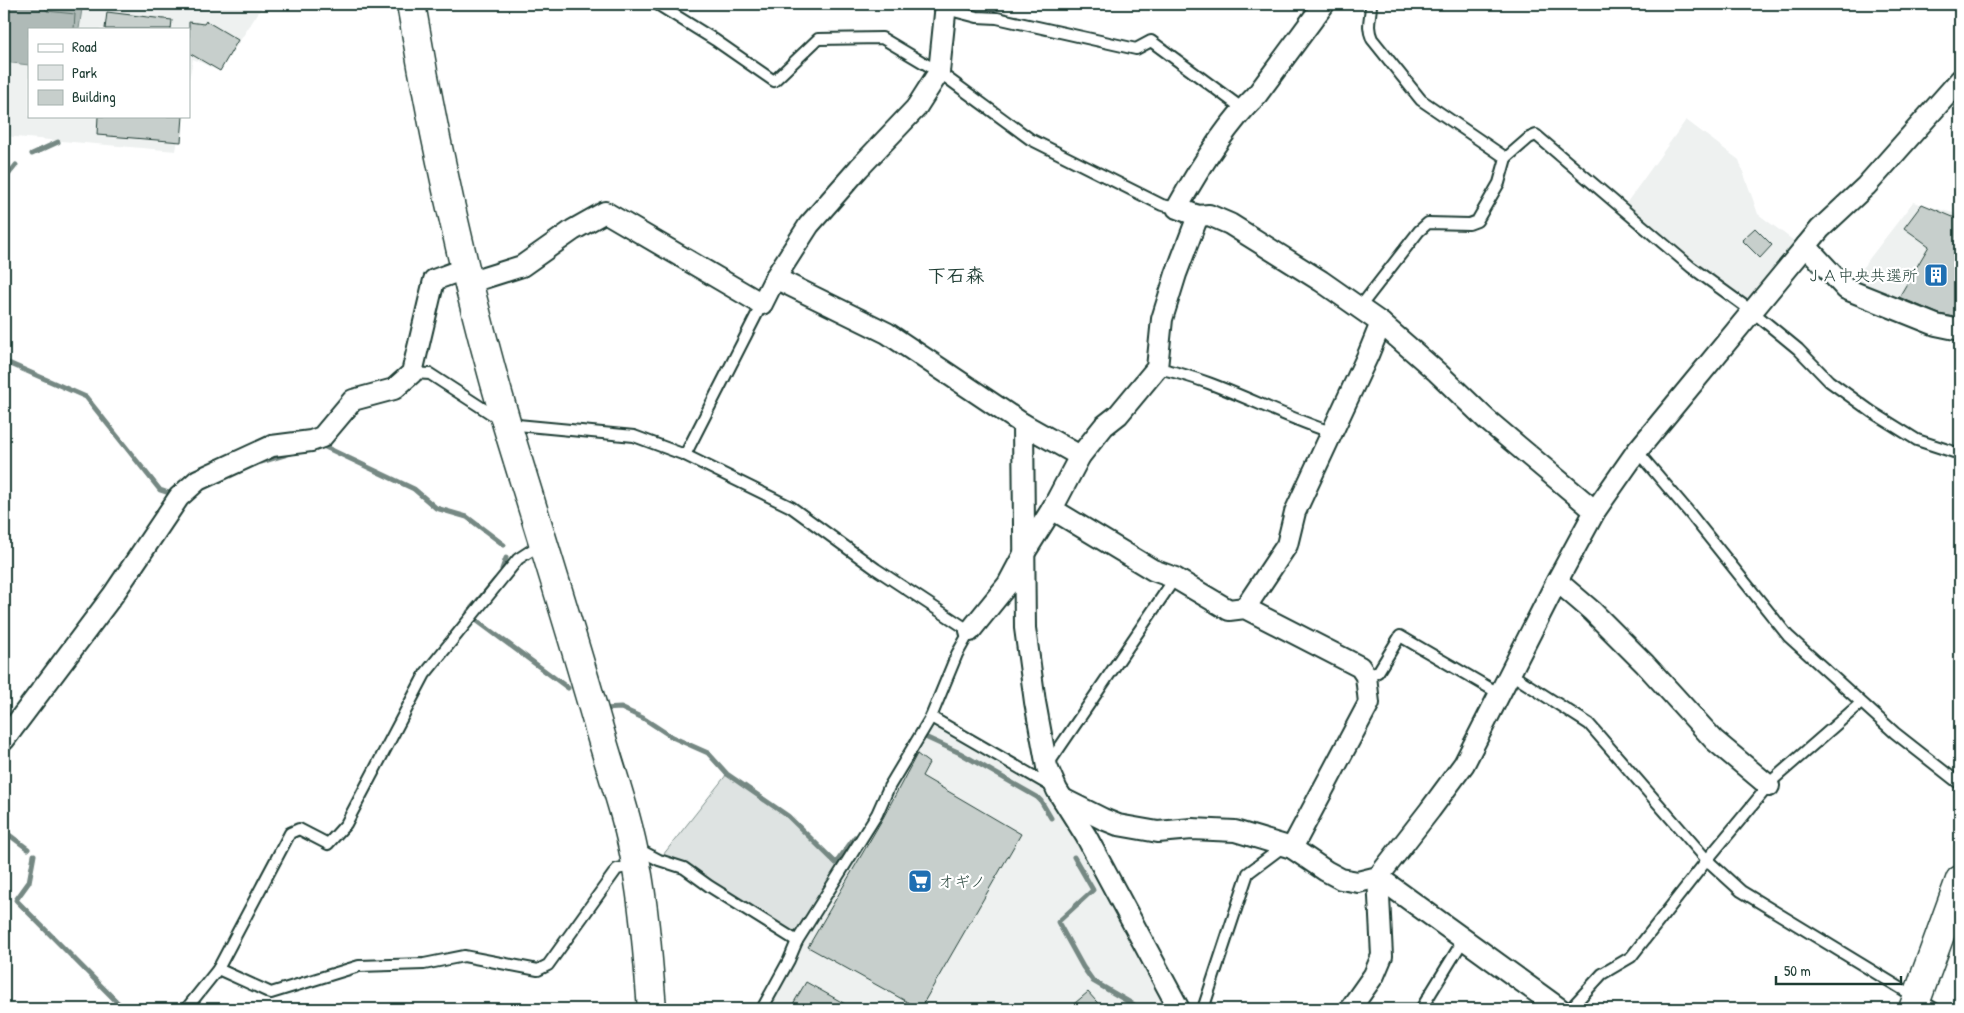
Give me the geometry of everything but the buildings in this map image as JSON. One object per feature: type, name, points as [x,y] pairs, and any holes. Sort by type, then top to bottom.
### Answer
[{"type":"street","points":[[411,4],[426,97],[466,276],[507,424],[577,648],[634,855],[645,921],[652,1009]]},
{"type":"street","points":[[1324,4],[1256,96],[1243,109],[1193,180],[1177,208],[1198,216],[1209,215],[1230,224],[1381,322],[1487,420],[1595,511]]},
{"type":"street","points":[[4,740],[113,595],[179,497],[198,480],[272,446],[311,441],[322,437],[353,400],[394,389],[412,373],[434,280],[522,266],[574,230],[606,212],[762,304],[809,225],[859,168],[916,108],[939,72],[946,7]]},
{"type":"street","points":[[1060,795],[1103,819],[1118,825],[1158,832],[1192,829],[1235,831],[1288,847],[1341,879],[1358,882],[1378,876],[1464,764],[1511,674],[1556,581],[1595,511],[1637,451],[1820,228],[1866,186],[1960,80]]},
{"type":"street","points":[[970,631],[1008,584],[1080,456],[1104,426],[1118,415],[1157,368],[1162,319],[1176,274],[1198,216]]},
{"type":"street","points":[[1806,246],[1846,289],[1936,324],[1960,330]]},
{"type":"street","points":[[776,278],[887,333],[1023,424],[1080,456]]},
{"type":"street","points":[[1246,608],[1287,545],[1295,512],[1368,356],[1381,322]]},
{"type":"street","points":[[1023,424],[1025,552],[1023,584],[1025,628],[1034,702],[1047,767],[1060,795],[1086,836],[1179,1009]]},
{"type":"street","points":[[1052,508],[1153,570],[1175,578],[1229,610],[1246,608],[1360,667],[1366,676],[1369,703],[1288,847]]},
{"type":"street","points":[[1556,581],[1592,611],[1645,664],[1714,740],[1768,786]]},
{"type":"street","points":[[1378,876],[1560,1009]]},
{"type":"street","points":[[1350,1009],[1374,976],[1382,956],[1378,876]]},
{"type":"street","points":[[1922,1006],[1960,880]]},
{"type":"lane","points":[[657,4],[715,40],[774,81],[818,38],[882,38],[939,72],[1030,139],[1162,205],[1177,208]]},
{"type":"lane","points":[[1371,4],[1367,28],[1372,39],[1421,100],[1506,158]]},
{"type":"lane","points":[[946,7],[977,17],[996,18],[1136,50],[1151,41],[1243,109]]},
{"type":"lane","points":[[1360,307],[1419,231],[1428,223],[1468,224],[1477,221],[1499,183],[1506,158],[1536,134],[1691,267],[1753,312],[1798,349],[1829,381],[1872,412],[1917,440],[1960,454]]},
{"type":"lane","points":[[685,455],[762,304]]},
{"type":"lane","points":[[1157,368],[1179,373],[1304,424],[1331,432]]},
{"type":"lane","points":[[412,373],[430,374],[507,424],[634,436],[685,455],[792,507],[869,563],[970,631],[957,654],[930,717],[889,787],[877,814],[797,941],[789,960],[762,1009]]},
{"type":"lane","points":[[1637,451],[1688,511],[1788,636],[1895,733],[1960,784]]},
{"type":"lane","points":[[186,1009],[218,969],[290,833],[299,829],[328,844],[346,824],[426,674],[518,559],[544,542]]},
{"type":"lane","points":[[1047,767],[1175,578]]},
{"type":"lane","points":[[1366,676],[1378,672],[1400,636],[1500,694]]},
{"type":"lane","points":[[1511,674],[1589,724],[1707,860],[1741,891],[1922,1006]]},
{"type":"lane","points":[[1570,1009],[1602,974],[1631,957],[1768,786],[1861,703]]},
{"type":"lane","points":[[930,717],[1060,795]]},
{"type":"lane","points":[[1203,1009],[1248,873],[1288,847]]},
{"type":"lane","points":[[218,969],[271,993],[360,966],[424,964],[464,956],[538,970],[548,965],[617,869],[634,855],[684,868],[708,886],[797,941]]},
{"type":"lane","points":[[1421,1009],[1464,939]]},
{"type":"shaded area","points":[[4,4],[264,4],[220,71],[193,59],[190,75],[190,28],[28,28],[28,118],[182,118],[176,151],[4,136]]},
{"type":"shaded area","points":[[1686,120],[1739,160],[1758,214],[1798,244],[1750,305],[1625,205]]},
{"type":"shaded area","points":[[1913,202],[1960,215],[1960,330],[1846,289]]},
{"type":"shaded area","points":[[931,717],[1057,790],[1179,1009],[762,1009]]},
{"type":"green space","points":[[727,774],[788,816],[842,869],[797,941],[709,886],[659,860]]},
{"type":"water","points":[[4,4],[82,9],[79,28],[28,28],[28,65],[4,62]]},
{"type":"waterway","points":[[32,154],[58,142]]},
{"type":"waterway","points":[[4,180],[16,165]]},
{"type":"waterway","points":[[4,361],[86,397],[160,490],[169,493],[175,490]]},
{"type":"waterway","points":[[321,445],[414,489],[436,508],[467,517],[504,545]]},
{"type":"waterway","points":[[261,462],[291,453]]},
{"type":"waterway","points":[[502,569],[506,558]]},
{"type":"waterway","points":[[468,612],[495,580]]},
{"type":"waterway","points":[[476,620],[568,688]]},
{"type":"waterway","points":[[603,709],[621,708],[643,718],[672,737],[708,753],[727,774],[788,816],[836,863],[855,837]]},
{"type":"waterway","points":[[921,739],[923,736],[960,753],[1037,797],[1051,818]]},
{"type":"waterway","points":[[4,831],[28,849]]},
{"type":"waterway","points":[[34,855],[29,882],[16,900],[124,1009]]},
{"type":"waterway","points":[[1074,857],[1093,890],[1058,922],[1093,981],[1141,1009]]},
{"type":"place","name":"ＪＡ中央共選所","points":[[1936,275]]},
{"type":"place","name":"オギノ","points":[[920,881]]},
{"type":"district","name":"下石森","points":[[956,275]]}]
